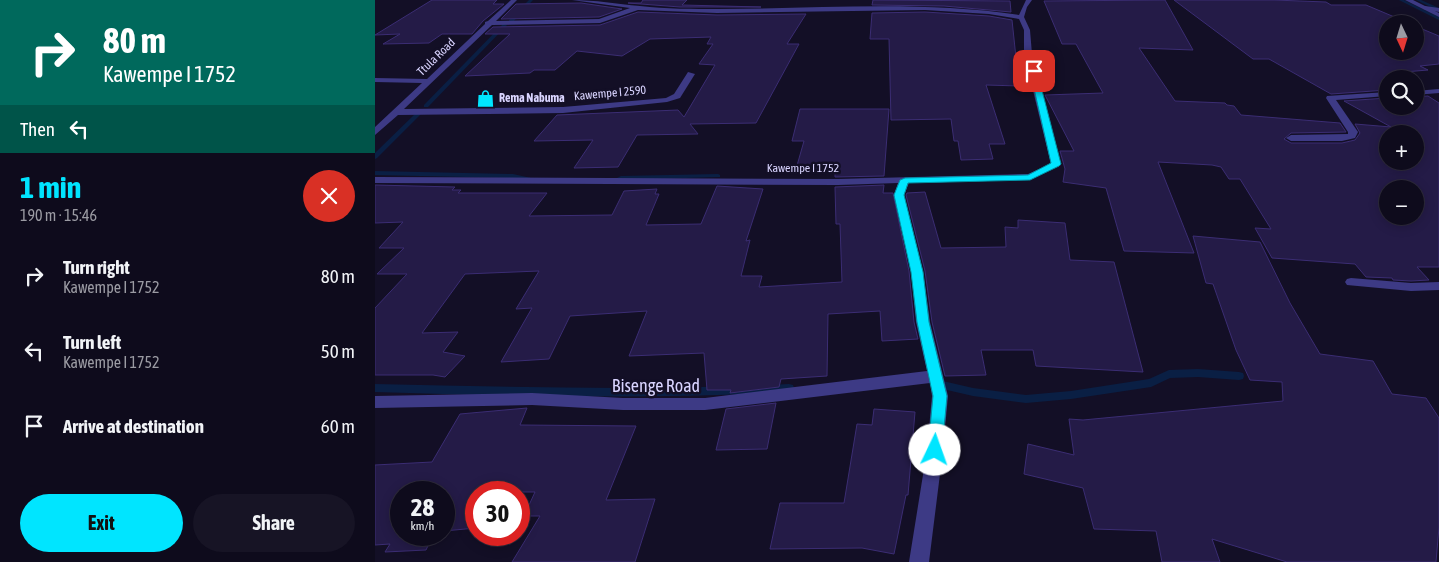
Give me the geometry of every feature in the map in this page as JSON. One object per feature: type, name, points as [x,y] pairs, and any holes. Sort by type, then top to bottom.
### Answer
[{"type":"street","name":"Ttula Road","points":[[375,132],[398,112],[487,23],[514,0]]},
{"type":"street","points":[[575,0],[607,2],[637,8],[767,11],[932,8],[984,11],[1021,17],[1024,7],[1029,0]]},
{"type":"street","points":[[1408,0],[1439,15]]},
{"type":"street","points":[[487,23],[600,21],[637,8]]},
{"type":"street","points":[[1425,8],[1439,10]]},
{"type":"street","name":"Kawempe I 1752","points":[[375,180],[905,180],[1030,178],[1056,164],[1028,54],[1027,30],[1021,17]]},
{"type":"street","name":"Kawempe I 2590","points":[[398,112],[563,110],[667,100],[677,96],[691,74]]},
{"type":"street","points":[[375,80],[428,81]]},
{"type":"street","points":[[1424,92],[1439,91]]},
{"type":"street","points":[[1291,138],[1342,138],[1352,136],[1353,132],[1330,98],[1379,95]]},
{"type":"street","points":[[905,180],[899,195],[917,272],[923,322],[940,396],[919,562]]},
{"type":"street","points":[[1351,282],[1411,287],[1439,286]]},
{"type":"street","name":"Bisenge Road","points":[[375,402],[532,400],[623,404],[705,404],[936,376]]},
{"type":"building","points":[[432,0],[497,0],[493,4],[504,4],[483,21],[472,34],[442,34],[429,43],[383,44],[400,34],[375,35]]},
{"type":"building","points":[[643,0],[687,0],[682,5],[761,7],[680,7],[628,3],[641,3]]},
{"type":"building","points":[[873,0],[1010,1],[1011,12],[944,6],[872,5]]},
{"type":"building","points":[[1165,0],[1193,50],[1139,48],[1175,101],[1225,103],[1234,106],[1241,115],[1340,123],[1346,132],[1291,133],[1284,139],[1291,143],[1342,143],[1355,140],[1360,133],[1355,124],[1379,126],[1379,170],[1424,170],[1424,125],[1387,125],[1344,101],[1379,99],[1379,115],[1424,115],[1424,96],[1428,96],[1439,103],[1439,267],[1417,267],[1429,280],[1411,281],[1366,277],[1355,264],[1272,258],[1255,228],[1271,229],[1240,179],[1229,179],[1221,167],[1212,165],[1158,162],[1194,253],[1124,251],[1106,188],[1063,182],[1065,169],[1060,151],[1074,151],[1045,95],[1103,93],[1076,44],[1062,44],[1044,1]]},
{"type":"building","points":[[1174,0],[1274,0],[1326,2],[1331,5],[1366,5],[1390,15],[1379,15],[1379,60],[1424,60],[1424,30],[1439,36],[1439,64],[1420,66],[1428,70],[1379,70],[1379,91],[1331,94],[1269,59],[1253,59]]},
{"type":"building","points":[[581,3],[622,9],[599,17],[501,19],[516,4]]},
{"type":"building","points":[[638,12],[717,15],[806,14],[787,44],[799,44],[756,123],[690,124],[698,134],[637,135],[618,167],[574,168],[593,140],[534,141],[557,115],[678,110],[684,117],[715,65],[699,64],[713,44],[707,44],[711,37],[650,39],[622,56],[577,51],[555,70],[465,76],[510,34],[485,34],[493,27],[600,25]]},
{"type":"building","points":[[925,12],[989,16],[1012,20],[1019,86],[986,85],[1005,144],[989,144],[993,159],[961,160],[958,141],[954,141],[951,119],[891,120],[889,39],[870,39],[872,13]]},
{"type":"building","points":[[800,109],[889,109],[884,176],[835,177],[835,169],[796,169],[804,141],[792,141]]},
{"type":"building","points":[[375,185],[455,187],[452,190],[461,190],[458,193],[547,193],[529,216],[612,215],[624,191],[657,189],[655,194],[659,194],[646,225],[701,224],[717,186],[763,189],[746,241],[750,240],[741,276],[762,276],[759,287],[842,282],[840,224],[836,224],[835,187],[884,185],[883,193],[893,193],[909,271],[914,322],[918,339],[882,341],[880,311],[828,314],[827,376],[781,379],[779,387],[730,393],[731,390],[707,390],[704,353],[629,356],[647,311],[570,316],[549,359],[501,362],[532,308],[516,309],[539,271],[465,274],[422,333],[458,332],[443,352],[465,356],[445,377],[433,375],[375,375],[375,308],[407,274],[377,274],[404,248],[379,248],[403,222],[375,223]]},
{"type":"building","points":[[925,192],[941,248],[1006,247],[1005,227],[1018,228],[1018,220],[1065,223],[1070,260],[1114,262],[1143,372],[1036,366],[1033,350],[981,350],[986,375],[945,376],[932,322],[925,271],[906,195],[907,193]]},
{"type":"building","points":[[1193,236],[1260,242],[1290,303],[1320,354],[1373,361],[1392,394],[1426,398],[1439,418],[1439,527],[1436,562],[1287,562],[1212,539],[1220,562],[1162,562],[1156,531],[1094,529],[1083,488],[1024,474],[1028,444],[1074,455],[1069,419],[1083,420],[1283,401],[1282,382],[1250,380],[1236,350],[1213,284],[1206,283]]},
{"type":"building","points":[[776,403],[767,449],[716,450],[726,409]]},
{"type":"building","points":[[527,408],[520,425],[636,426],[606,500],[655,499],[635,562],[512,562],[522,546],[530,546],[530,532],[540,516],[530,516],[530,503],[535,492],[530,492],[530,481],[465,481],[465,529],[455,530],[455,481],[390,481],[390,544],[375,545],[375,465],[432,462],[460,414]]},
{"type":"building","points":[[874,409],[915,412],[908,495],[906,495],[894,554],[862,548],[770,549],[780,503],[844,503],[857,424],[872,425]]},
{"type":"building","points":[[390,544],[390,546],[428,546],[426,550],[385,552]]},
{"type":"waterway","points":[[511,21],[531,0]]},
{"type":"waterway","points":[[1401,0],[1439,19]]},
{"type":"waterway","points":[[1418,0],[1439,10]]},
{"type":"waterway","points":[[426,106],[505,25]]},
{"type":"waterway","points":[[375,157],[418,114]]},
{"type":"waterway","points":[[375,173],[513,176],[528,180]]},
{"type":"waterway","points":[[621,178],[718,176]]},
{"type":"waterway","points":[[934,383],[973,392],[1026,399],[1071,395],[1151,383],[1169,374],[1198,373],[1239,376]]},
{"type":"waterway","points":[[375,388],[634,393],[789,388]]},
{"type":"place","name":"Rema Nabuma","points":[[485,98]]},
{"type":"route","points":[[935,450],[940,396],[923,322],[917,272],[899,195],[905,180],[1030,178],[1056,164],[1034,71]]}]
